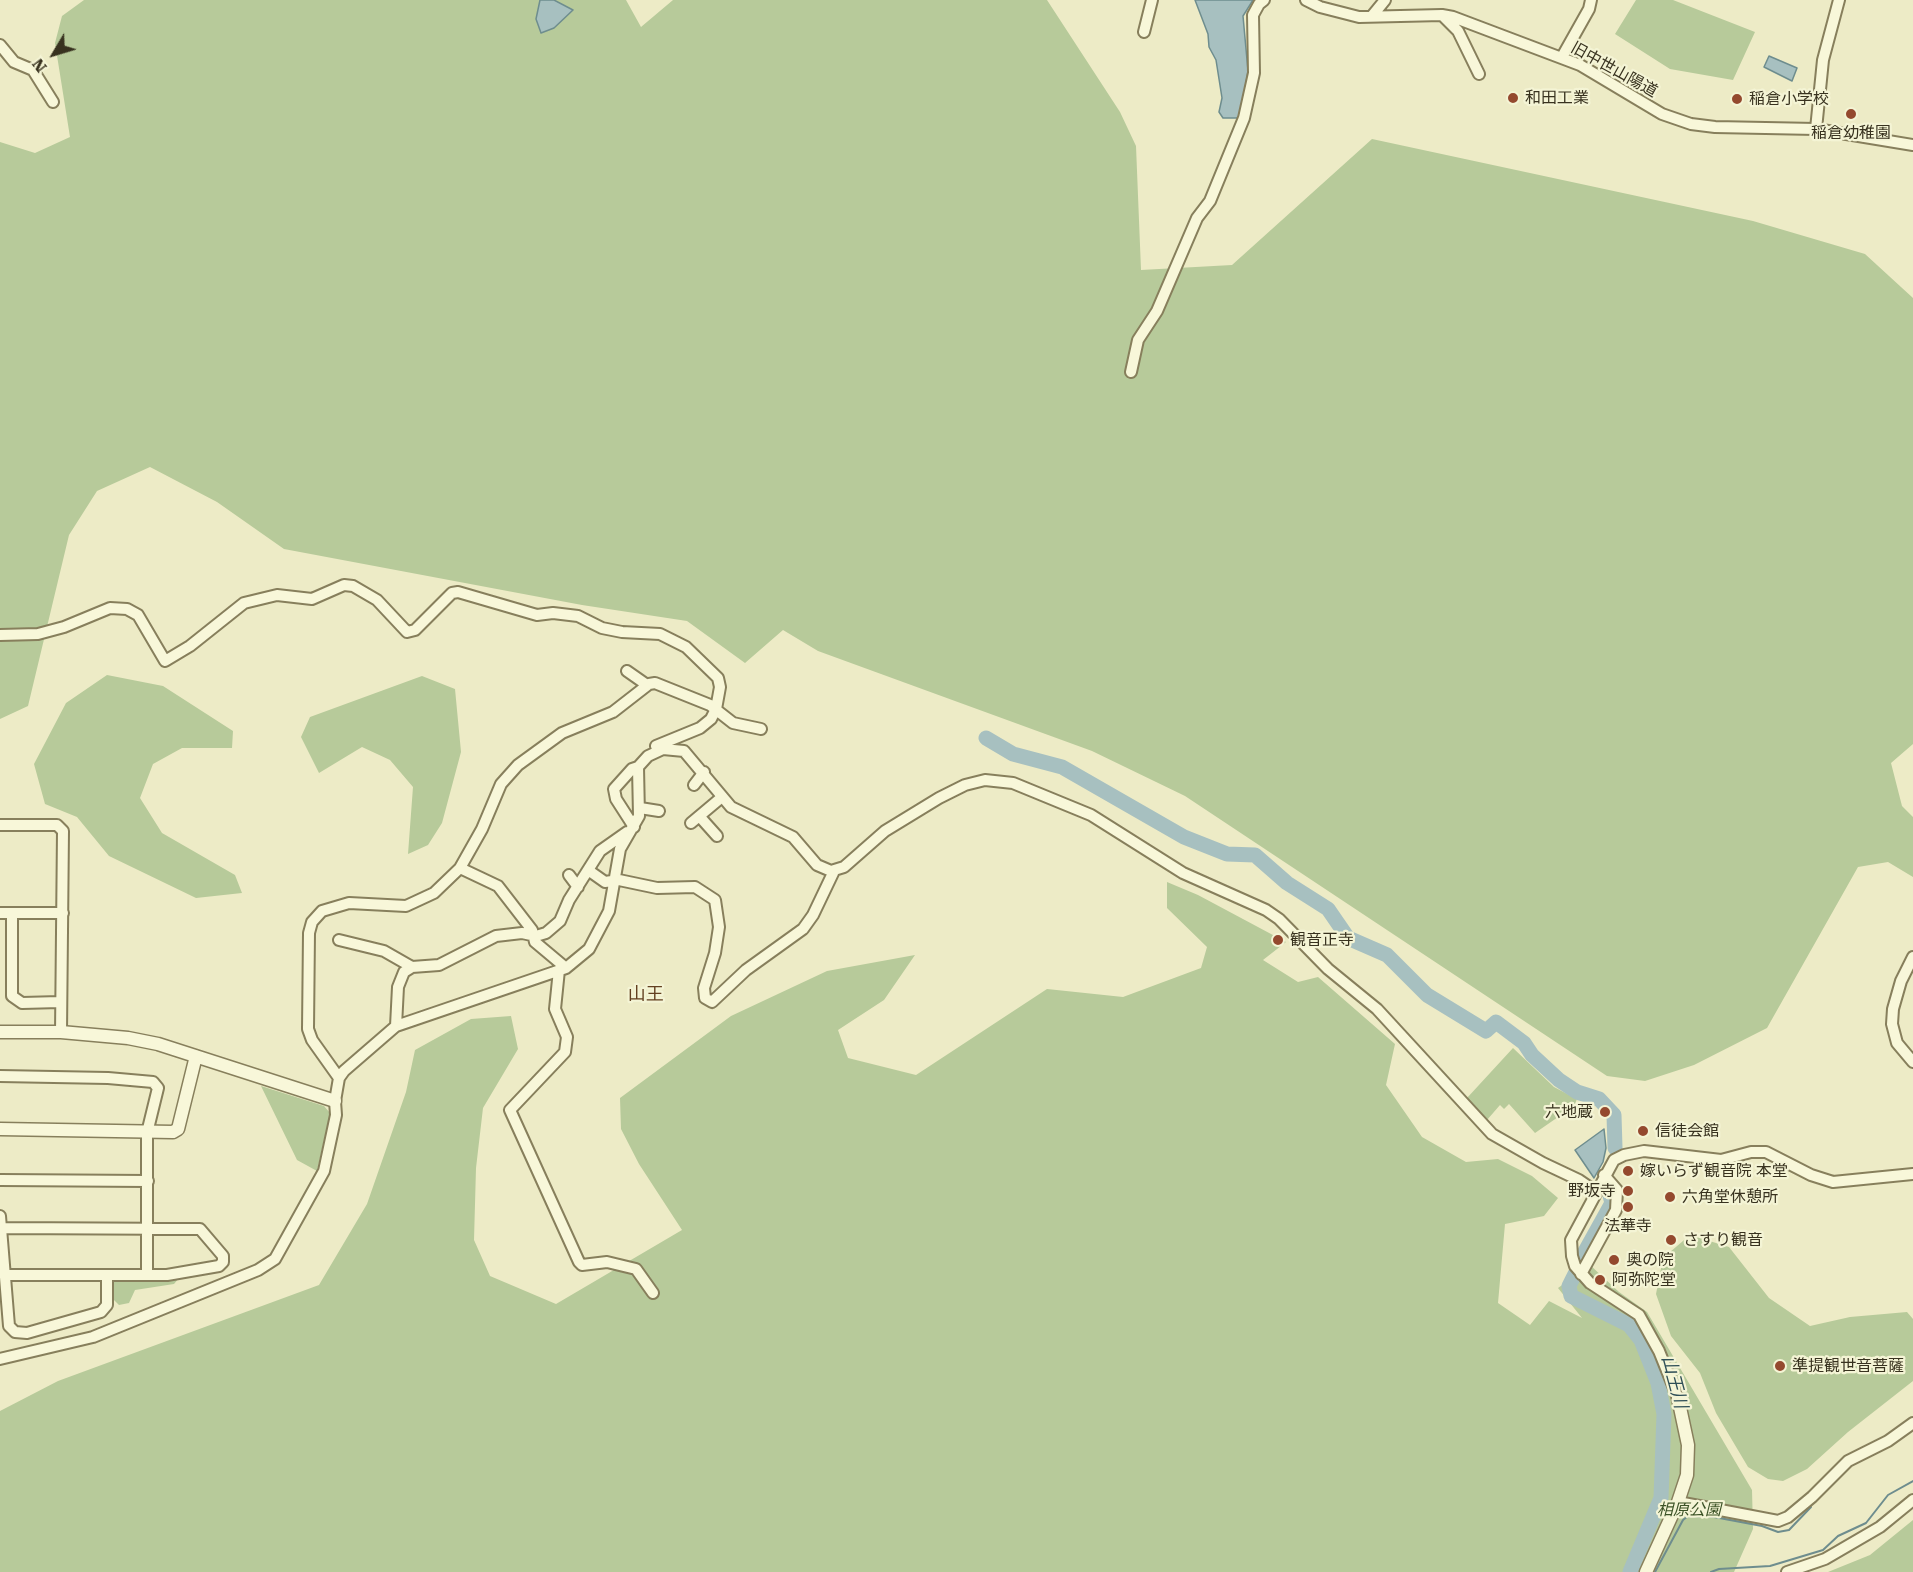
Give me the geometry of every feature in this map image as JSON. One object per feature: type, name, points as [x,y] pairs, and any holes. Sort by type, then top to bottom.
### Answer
[{"type":"street","points":[[1144,32],[1152,0]]},
{"type":"street","points":[[1131,372],[1138,340],[1157,311],[1197,218],[1210,201],[1244,118],[1254,73],[1253,15],[1264,0]]},
{"type":"street","name":"旧中世山陽道","points":[[1306,0],[1329,10],[1359,16],[1442,15],[1562,57],[1593,72],[1662,114],[1691,124],[1715,127],[1816,129],[1913,146]]},
{"type":"street","points":[[1372,16],[1385,0]]},
{"type":"street","points":[[1562,57],[1589,9],[1591,0]]},
{"type":"street","points":[[1816,129],[1823,60],[1839,0]]},
{"type":"street","points":[[1442,15],[1458,31],[1479,74]]},
{"type":"street","points":[[0,45],[14,62],[33,70],[53,102]]},
{"type":"street","points":[[0,635],[38,634],[64,627],[110,608],[127,609],[138,615],[165,661],[190,646],[244,603],[277,595],[312,599],[344,585],[354,586],[377,600],[407,632],[415,630],[452,593],[458,591],[537,615],[553,613],[578,616],[602,628],[622,632],[660,634],[686,647],[713,670],[720,687],[716,709],[708,723],[646,750],[641,756],[637,778],[640,808],[632,829],[620,849],[609,911],[599,932],[583,956],[562,969],[396,1026],[339,1078],[335,1101],[336,1115],[324,1171],[275,1259],[258,1270],[93,1337],[0,1359]]},
{"type":"street","points":[[627,671],[647,685]]},
{"type":"street","points":[[339,1078],[312,1040],[308,1029],[309,933],[312,922],[322,910],[349,903],[406,906],[420,902],[446,884],[460,868],[482,829],[501,784],[518,765],[562,733],[613,712],[647,685],[655,683],[716,709],[733,723],[761,729]]},
{"type":"street","points":[[632,829],[616,799],[614,789],[632,769],[655,751],[674,748],[684,751],[704,772],[731,807],[793,837],[817,865],[834,871]]},
{"type":"street","points":[[694,785],[704,772]]},
{"type":"street","points":[[588,870],[605,882],[614,880],[657,888],[696,887],[715,900],[719,927],[715,953],[704,988],[705,998],[712,1002],[746,970],[803,929],[813,915],[834,871],[843,867],[905,818],[966,785],[985,780],[1001,780],[1051,797],[1091,815],[1183,873],[1279,919],[1328,969],[1377,1009],[1492,1134],[1543,1163],[1579,1179],[1595,1191]]},
{"type":"street","points":[[717,836],[695,820],[722,797]]},
{"type":"street","points":[[640,808],[659,811]]},
{"type":"street","points":[[0,825],[57,825],[63,831],[61,1032]]},
{"type":"street","points":[[339,940],[384,951],[412,967],[439,965],[496,936],[546,933],[560,921],[600,851],[632,829]]},
{"type":"street","points":[[460,868],[498,886],[515,905],[532,930],[535,942],[562,969]]},
{"type":"street","points":[[569,874],[578,887]]},
{"type":"street","points":[[0,913],[63,913]]},
{"type":"street","points":[[12,913],[12,996],[22,1003],[60,1002]]},
{"type":"street","points":[[1913,957],[1901,981],[1893,1009],[1892,1024],[1897,1043],[1913,1062]]},
{"type":"street","points":[[396,1026],[399,979],[412,967]]},
{"type":"street","points":[[562,969],[555,1009],[567,1037],[565,1052],[510,1110],[579,1262],[582,1265],[606,1262],[636,1269],[653,1293]]},
{"type":"street","points":[[0,1032],[61,1032],[128,1038],[196,1056],[335,1101]]},
{"type":"street","points":[[0,1129],[173,1132],[178,1129],[196,1056]]},
{"type":"street","points":[[0,1076],[108,1078],[153,1082],[158,1088],[147,1132],[147,1275]]},
{"type":"street","points":[[1646,1572],[1678,1502],[1687,1475],[1688,1453],[1685,1424],[1678,1398],[1659,1352],[1639,1316],[1581,1274],[1572,1256],[1571,1240],[1588,1213],[1595,1191],[1604,1175],[1620,1156],[1644,1151],[1721,1160],[1751,1152],[1766,1152],[1811,1175],[1833,1182],[1913,1174]]},
{"type":"street","points":[[1581,1274],[1617,1210],[1617,1190],[1604,1175]]},
{"type":"street","points":[[0,1180],[148,1181]]},
{"type":"street","points":[[0,1216],[9,1326],[15,1332],[27,1333],[101,1312],[107,1305],[107,1275]]},
{"type":"street","points":[[1,1228],[200,1229],[223,1256],[223,1262],[219,1266],[180,1274],[5,1275]]},
{"type":"street","points":[[1678,1502],[1778,1521],[1788,1517],[1812,1497],[1848,1461],[1888,1441],[1913,1423]]},
{"type":"street","points":[[1787,1572],[1825,1559],[1880,1527],[1913,1500]]},
{"type":"green space","points":[[84,0],[626,0],[641,27],[673,0],[1047,0],[1120,112],[1136,146],[1141,270],[1232,265],[1372,139],[1753,221],[1865,254],[1913,298],[1913,744],[1891,763],[1902,806],[1913,817],[1913,877],[1888,862],[1858,867],[1767,1028],[1694,1065],[1645,1081],[1607,1076],[1185,796],[1092,751],[818,651],[783,630],[745,663],[687,621],[582,605],[284,549],[217,502],[150,467],[97,491],[69,535],[28,706],[0,719],[0,142],[35,153],[70,137],[55,43],[62,16]]},
{"type":"green space","points":[[1636,0],[1673,0],[1755,32],[1733,80],[1670,69],[1615,34]]},
{"type":"green space","points":[[107,675],[163,686],[233,731],[232,748],[182,748],[153,764],[140,798],[162,833],[235,875],[242,893],[196,898],[109,856],[77,817],[45,804],[34,764],[66,703]]},
{"type":"green space","points":[[422,676],[455,689],[461,752],[442,823],[428,845],[408,854],[413,787],[390,760],[362,747],[319,773],[301,737],[310,717]]},
{"type":"green space","name":"相原公園","points":[[1167,882],[1198,895],[1286,942],[1263,960],[1298,982],[1318,977],[1395,1044],[1386,1085],[1422,1137],[1466,1162],[1498,1159],[1532,1176],[1558,1198],[1544,1216],[1505,1224],[1498,1303],[1530,1325],[1549,1301],[1582,1318],[1558,1288],[1590,1265],[1619,1292],[1647,1312],[1752,1490],[1753,1529],[1734,1572],[0,1572],[0,1411],[58,1381],[319,1285],[367,1204],[406,1092],[415,1050],[471,1019],[511,1016],[518,1049],[483,1108],[476,1168],[474,1240],[490,1276],[556,1304],[682,1230],[639,1164],[621,1129],[620,1098],[731,1016],[827,971],[915,955],[884,1000],[838,1030],[848,1058],[916,1075],[1047,989],[1123,997],[1201,968],[1207,947],[1167,908]]},
{"type":"green space","points":[[1513,1048],[1554,1087],[1577,1099],[1574,1106],[1535,1133],[1509,1104],[1504,1109],[1500,1105],[1487,1120],[1467,1098]]},
{"type":"green space","points":[[261,1086],[324,1106],[330,1113],[317,1171],[297,1160]]},
{"type":"green space","points":[[1690,1235],[1729,1247],[1769,1298],[1810,1326],[1850,1317],[1907,1312],[1913,1319],[1913,1381],[1848,1432],[1807,1469],[1783,1481],[1768,1479],[1748,1467],[1716,1413],[1700,1373],[1671,1336],[1656,1294],[1663,1258]]},
{"type":"green space","points":[[179,1278],[174,1284],[135,1290],[129,1303],[119,1305],[113,1299],[111,1283],[116,1279]]},
{"type":"green space","points":[[1913,1520],[1913,1572],[1828,1572],[1870,1555]]},
{"type":"water","points":[[540,0],[554,0],[573,10],[554,28],[541,33],[536,19]]},
{"type":"water","points":[[1195,0],[1253,0],[1243,16],[1248,71],[1240,118],[1223,118],[1219,112],[1222,98],[1216,60],[1209,47],[1208,34]]},
{"type":"water","points":[[1769,56],[1797,68],[1792,81],[1764,67]]},
{"type":"water","points":[[1604,1129],[1606,1148],[1603,1162],[1594,1178],[1575,1150]]},
{"type":"waterway","points":[[986,738],[1013,754],[1062,767],[1184,837],[1227,854],[1255,855],[1287,883],[1328,909],[1348,938],[1387,955],[1427,995],[1486,1031],[1496,1022],[1524,1043],[1532,1055],[1559,1080],[1577,1092],[1599,1099],[1614,1115],[1615,1148]]},
{"type":"waterway","name":"山王川","points":[[1582,1257],[1612,1203],[1607,1184]]},
{"type":"waterway","name":"山王川","points":[[1575,1274],[1569,1286],[1571,1296],[1629,1325],[1641,1340],[1658,1383],[1664,1414],[1661,1498],[1630,1572]]},
{"type":"waterway","points":[[1711,1572],[1719,1569],[1770,1566],[1823,1550],[1838,1536],[1866,1523],[1888,1495],[1913,1481]]},
{"type":"waterway","points":[[1655,1572],[1683,1520],[1688,1516],[1714,1517],[1762,1526],[1778,1532],[1789,1530],[1811,1507]]},
{"type":"place","name":"和田工業","points":[[1513,98]]},
{"type":"place","name":"稲倉小学校","points":[[1737,99]]},
{"type":"place","name":"稲倉幼稚園","points":[[1851,114]]},
{"type":"place","name":"観音正寺","points":[[1278,940]]},
{"type":"place","name":"六地蔵","points":[[1605,1112]]},
{"type":"place","name":"信徒会館","points":[[1643,1131]]},
{"type":"place","name":"嫁いらず観音院 本堂","points":[[1628,1171]]},
{"type":"place","name":"野坂寺","points":[[1628,1191]]},
{"type":"place","name":"六角堂休憩所","points":[[1670,1197]]},
{"type":"place","name":"法華寺","points":[[1628,1207]]},
{"type":"place","name":"さすり観音","points":[[1671,1240]]},
{"type":"place","name":"奥の院","points":[[1614,1260]]},
{"type":"place","name":"阿弥陀堂","points":[[1600,1280]]},
{"type":"place","name":"準提観世音菩薩","points":[[1780,1366]]},
{"type":"district","name":"山王","points":[[646,995]]}]
